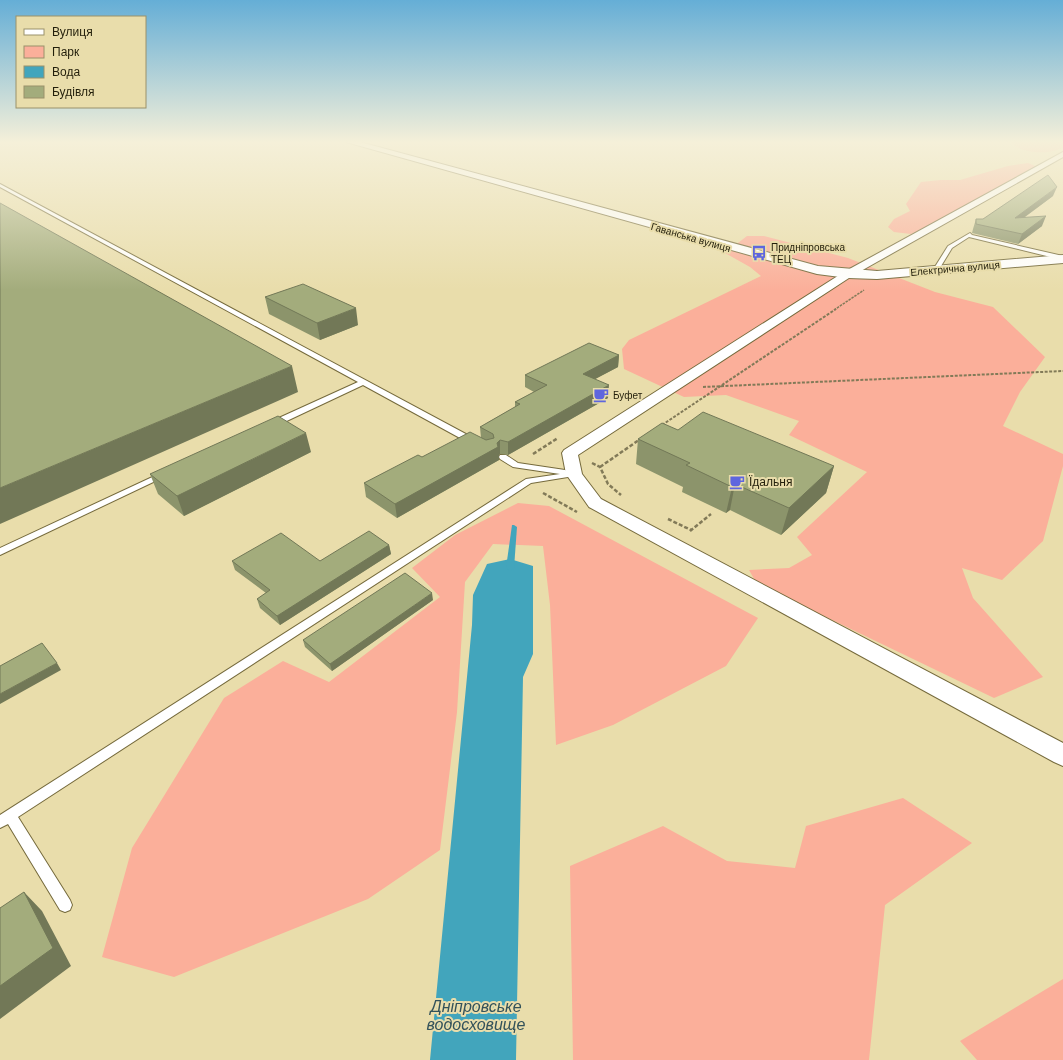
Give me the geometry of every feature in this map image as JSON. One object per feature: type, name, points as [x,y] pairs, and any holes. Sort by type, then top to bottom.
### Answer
[{"type":"street","name":"Гаванська вулиця","points":[[529,191],[812,269],[848,274]]},
{"type":"street","points":[[996,191],[848,274],[670,387],[570,453],[574,474],[595,503],[1063,755]]},
{"type":"street","name":"Електрична вулиця","points":[[848,274],[877,275],[1063,259]]},
{"type":"lane","points":[[12,191],[483,446]]},
{"type":"lane","points":[[936,270],[950,247],[969,234],[1063,259]]},
{"type":"lane","points":[[263,428],[363,382]]},
{"type":"lane","points":[[503,457],[516,464],[574,474]]},
{"type":"lane","points":[[0,552],[171,472]]},
{"type":"lane","points":[[65,905],[5,819],[529,480],[574,474]]},
{"type":"path","points":[[658,427],[870,286],[877,275]]},
{"type":"path","points":[[670,387],[716,387],[1063,371]]},
{"type":"path","points":[[600,467],[639,440]]},
{"type":"path","points":[[570,453],[600,467],[608,484],[622,496]]},
{"type":"path","points":[[674,546],[711,514]]},
{"type":"path","points":[[662,517],[691,530]]},
{"type":"green space","points":[[915,191],[992,191],[931,225],[911,234],[894,232],[888,227],[894,219],[910,211],[906,204]]},
{"type":"green space","points":[[747,236],[764,236],[848,258],[935,292],[993,307],[1045,357],[1020,392],[1003,426],[1063,454],[1063,466],[1043,541],[1002,580],[962,568],[973,598],[1043,677],[994,698],[801,605],[761,591],[749,570],[789,568],[812,555],[797,537],[867,472],[789,435],[799,421],[726,395],[684,397],[624,369],[622,349],[629,340],[761,276],[750,267],[725,253]]},
{"type":"green space","points":[[518,503],[549,506],[758,618],[726,666],[613,725],[556,745],[550,605],[543,546],[493,544],[465,582],[457,712],[440,850],[368,899],[174,977],[102,957],[132,848],[224,698],[283,661],[329,682],[440,597],[412,568],[455,535]]},
{"type":"green space","points":[[903,798],[972,843],[885,905],[869,1060],[573,1060],[570,866],[663,826],[727,861],[795,868],[806,826]]},
{"type":"green space","points":[[1063,979],[1063,1060],[977,1060],[960,1041]]},
{"type":"water","name":"Дніпровське водосховище","points":[[510,559],[533,566],[533,654],[523,677],[516,1060],[430,1060],[472,625],[473,595],[487,564]]},
{"type":"building","points":[[1024,191],[1051,191],[1015,218],[1046,216],[1022,234],[976,224],[976,219],[983,219]]},
{"type":"building","points":[[0,203],[292,366],[0,488]]},
{"type":"building","points":[[303,284],[356,308],[317,323],[265,297]]},
{"type":"building","points":[[589,343],[619,355],[583,374],[609,385],[508,442],[500,440],[497,443],[498,447],[395,504],[364,483],[418,455],[422,457],[470,432],[486,440],[494,438],[493,434],[480,427],[520,404],[515,402],[547,385],[525,375]]},
{"type":"building","points":[[703,412],[834,466],[789,508],[735,484],[732,487],[686,465],[690,463],[638,439],[662,423],[678,430]]},
{"type":"building","points":[[278,416],[306,433],[177,496],[150,474]]},
{"type":"building","points":[[369,531],[389,545],[277,616],[257,599],[270,590],[232,561],[281,533],[320,561]]},
{"type":"building","points":[[405,573],[432,593],[330,664],[303,640]]},
{"type":"building","points":[[42,643],[57,663],[0,694],[0,666]]},
{"type":"building","points":[[24,892],[53,948],[0,986],[0,908]]},
{"type":"waterway","points":[[510,568],[514,527]]},
{"type":"place","name":"Придніпровська ТЕЦ","points":[[759,253]]},
{"type":"place","name":"Буфет","points":[[601,395]]},
{"type":"place","name":"Їдальня","points":[[737,482]]}]
